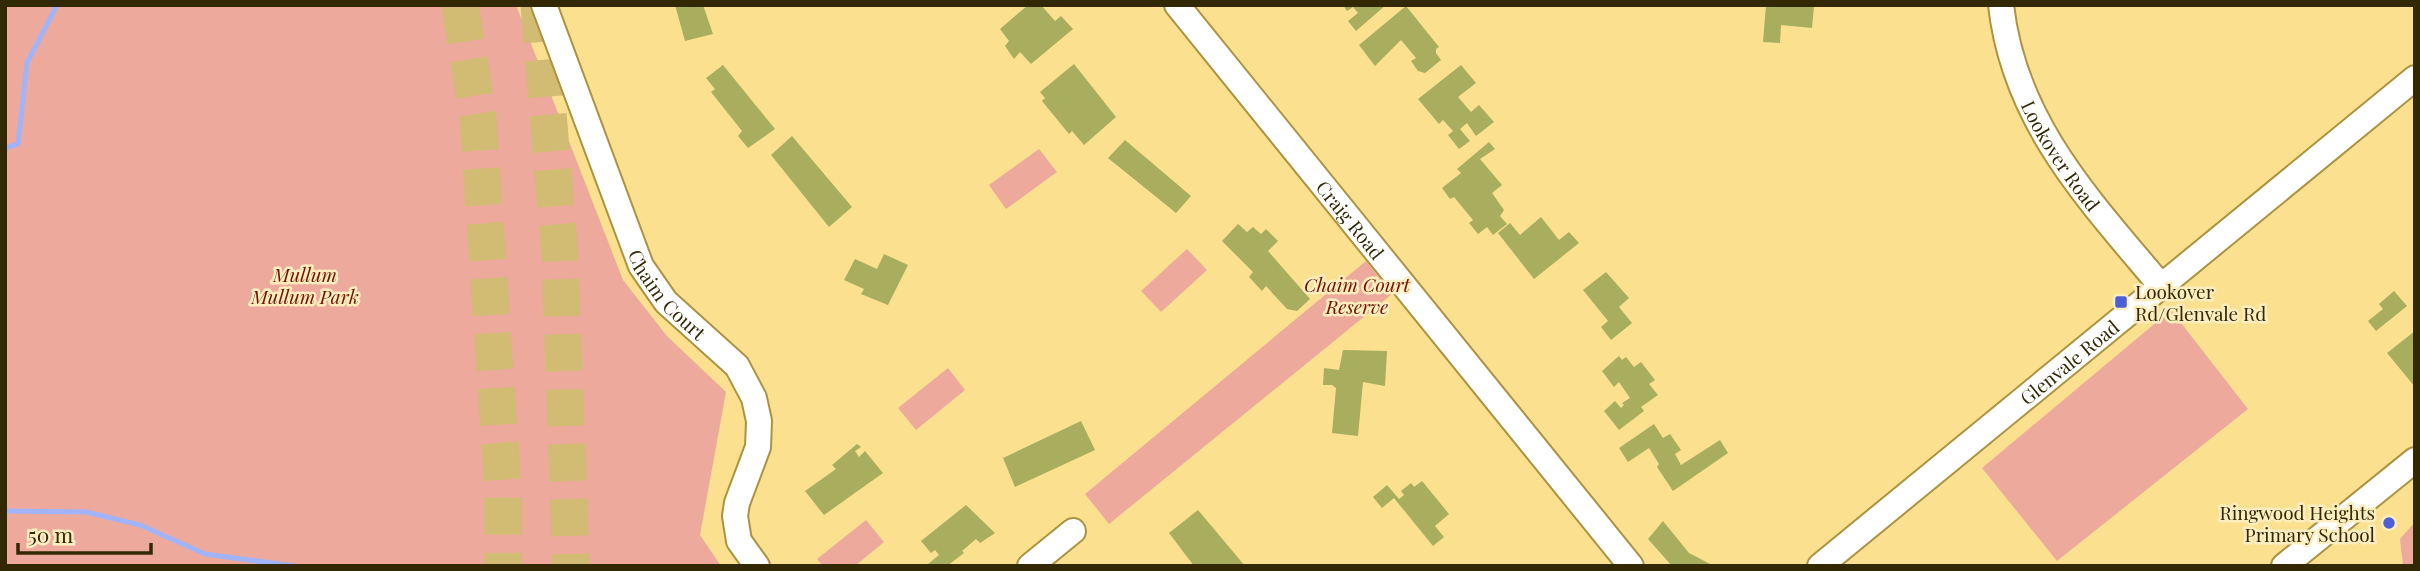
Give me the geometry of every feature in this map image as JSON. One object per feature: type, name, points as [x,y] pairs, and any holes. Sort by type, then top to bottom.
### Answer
[{"type":"street","name":"Chaim Court","points":[[544,5],[641,267],[666,302],[737,366],[754,398],[759,421],[758,447],[737,503],[735,516],[739,541],[757,566]]},
{"type":"street","name":"Craig Road","points":[[1177,5],[1631,566]]},
{"type":"street","name":"Lookover Road","points":[[2001,5],[2012,61],[2036,122],[2066,168],[2161,286]]},
{"type":"street","name":"Glenvale Road","points":[[1820,566],[2415,78]]},
{"type":"street","points":[[2284,566],[2415,460]]},
{"type":"street","points":[[1030,566],[1073,531]]},
{"type":"green space","name":"Mullum Mullum Park","points":[[5,5],[516,5],[623,280],[667,336],[726,392],[700,535],[721,566],[5,566]]},
{"type":"green space","points":[[1039,149],[1057,172],[1006,209],[989,185]]},
{"type":"green space","points":[[1187,249],[1207,270],[1161,312],[1141,291]]},
{"type":"green space","name":"Chaim Court Reserve","points":[[1366,261],[1392,294],[1109,524],[1085,494]]},
{"type":"green space","points":[[2171,310],[2248,409],[2057,561],[1982,468]]},
{"type":"green space","points":[[948,368],[965,390],[916,430],[898,408]]},
{"type":"green space","points":[[866,520],[884,542],[855,566],[823,566],[817,559]]},
{"type":"green space","points":[[2415,522],[2415,566],[2403,566],[2400,539]]},
{"type":"building","points":[[675,5],[703,5],[713,34],[685,41]]},
{"type":"building","points":[[1028,5],[1041,5],[1055,21],[1061,16],[1073,29],[1031,64],[1020,52],[1014,59],[1005,46],[1009,41],[1000,29]]},
{"type":"building","points":[[1343,5],[1386,5],[1356,31],[1348,21],[1358,13],[1353,7],[1347,11]]},
{"type":"building","points":[[1766,5],[1814,5],[1812,28],[1781,25],[1780,43],[1763,42]]},
{"type":"building","points":[[1406,6],[1439,47],[1436,53],[1441,60],[1425,73],[1418,71],[1411,61],[1416,58],[1401,40],[1375,66],[1359,45]]},
{"type":"building","points":[[1074,64],[1116,117],[1084,145],[1072,131],[1069,134],[1042,101],[1045,98],[1040,92]]},
{"type":"building","points":[[723,65],[775,129],[748,148],[738,136],[742,131],[711,92],[715,89],[706,78]]},
{"type":"building","points":[[1461,65],[1476,83],[1458,97],[1471,112],[1479,105],[1494,122],[1476,136],[1467,123],[1460,129],[1470,141],[1459,149],[1448,135],[1453,131],[1443,120],[1439,124],[1418,99]]},
{"type":"building","points":[[792,136],[852,207],[829,227],[771,155]]},
{"type":"building","points":[[1125,140],[1191,196],[1176,213],[1108,158]]},
{"type":"building","points":[[1489,142],[1495,149],[1480,159],[1502,185],[1492,193],[1504,210],[1500,216],[1507,224],[1493,235],[1487,227],[1478,234],[1469,223],[1473,220],[1454,197],[1450,199],[1442,188],[1461,173],[1457,169]]},
{"type":"building","points":[[1541,217],[1559,240],[1569,232],[1579,243],[1534,279],[1498,233],[1510,223],[1520,235]]},
{"type":"building","points":[[1238,224],[1247,232],[1253,227],[1261,234],[1266,229],[1278,241],[1268,251],[1310,299],[1297,311],[1287,309],[1266,286],[1262,291],[1249,277],[1253,272],[1222,241]]},
{"type":"building","points":[[884,254],[908,265],[888,305],[861,294],[864,289],[844,280],[855,259],[877,269]]},
{"type":"building","points":[[1606,272],[1629,298],[1619,307],[1632,323],[1611,340],[1601,327],[1608,321],[1583,290]]},
{"type":"building","points":[[2394,291],[2407,306],[2376,331],[2368,321],[2383,309],[2379,304]]},
{"type":"building","points":[[2415,331],[2415,387],[2387,353]]},
{"type":"building","points":[[1343,350],[1387,351],[1385,386],[1363,382],[1358,436],[1332,433],[1336,388],[1323,385],[1324,368],[1339,370]]},
{"type":"building","points":[[1619,356],[1622,360],[1626,357],[1634,367],[1641,362],[1655,380],[1649,384],[1658,395],[1641,407],[1644,411],[1619,430],[1604,411],[1615,401],[1621,408],[1624,405],[1622,403],[1630,398],[1619,382],[1614,387],[1602,371]]},
{"type":"building","points":[[1081,421],[1095,450],[1015,487],[1003,458]]},
{"type":"building","points":[[1654,424],[1663,438],[1670,434],[1681,450],[1675,454],[1681,465],[1720,440],[1728,453],[1673,491],[1657,467],[1659,464],[1649,448],[1628,462],[1619,448]]},
{"type":"building","points":[[857,444],[861,447],[855,451],[859,457],[865,451],[883,473],[824,515],[805,491],[836,469],[832,465]]},
{"type":"building","points":[[1422,481],[1449,514],[1435,526],[1444,537],[1433,546],[1394,498],[1382,508],[1373,497],[1387,485],[1399,499],[1404,495],[1401,491],[1411,483],[1414,487]]},
{"type":"building","points":[[966,505],[995,533],[980,543],[976,539],[947,566],[928,566],[939,555],[935,550],[931,553],[921,541]]},
{"type":"building","points":[[1198,510],[1245,566],[1194,566],[1169,533]]},
{"type":"building","points":[[1663,521],[1689,553],[1714,566],[1672,566],[1648,539]]},
{"type":"waterway","points":[[5,148],[18,144],[27,63],[57,5]]},
{"type":"waterway","points":[[5,511],[86,512],[140,525],[205,554],[294,566]]},
{"type":"tunnel","points":[[460,5],[478,117],[503,489],[503,566]]},
{"type":"tunnel","points":[[539,5],[560,256],[571,566]]},
{"type":"place","name":"Lookover Rd/Glenvale Rd","points":[[2121,302]]},
{"type":"place","name":"Ringwood Heights Primary School","points":[[2389,523]]}]
